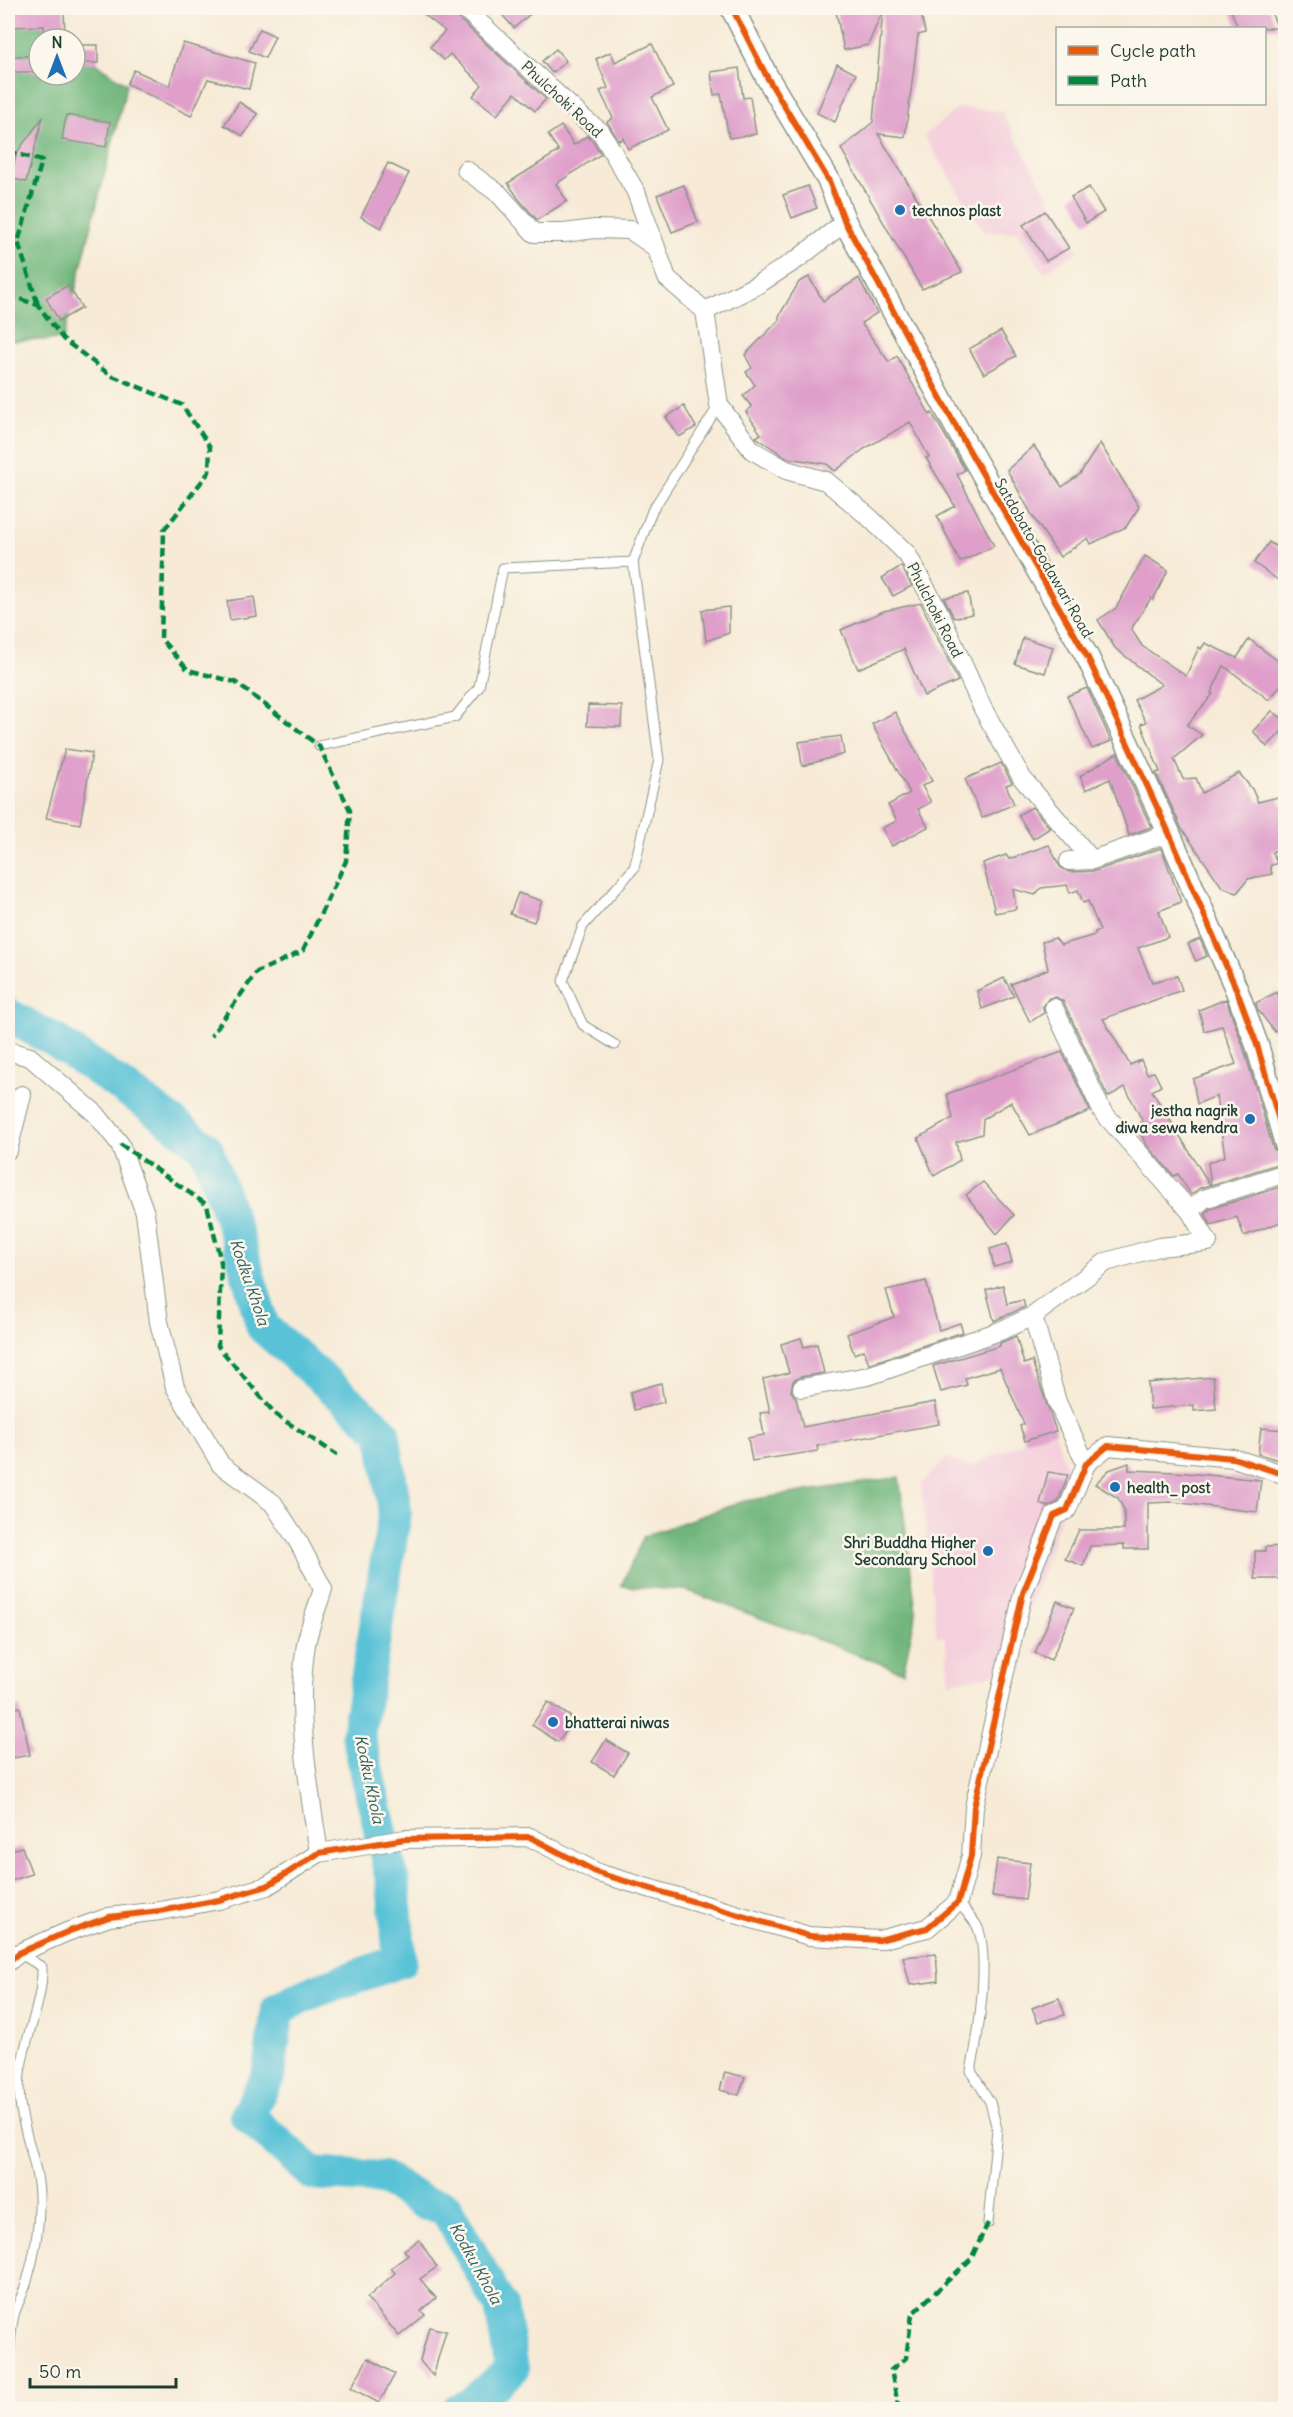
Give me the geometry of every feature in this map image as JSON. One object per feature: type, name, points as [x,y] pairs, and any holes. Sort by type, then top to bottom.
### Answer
[{"type":"street","name":"Phulchoki Road","points":[[464,8],[601,132],[636,192],[667,278],[705,311],[719,405],[752,450],[786,470],[826,481],[870,518],[907,554],[939,612],[983,709],[1022,778],[1092,860]]},
{"type":"street","name":"Satdobato-Godawari Road","points":[[732,8],[767,77],[829,181],[845,222],[966,446],[1089,658],[1216,940],[1257,1046],[1286,1144]]},
{"type":"street","points":[[466,170],[499,194],[534,233],[564,233],[595,229],[630,230],[656,247]]},
{"type":"street","points":[[705,311],[774,274],[799,258],[845,222]]},
{"type":"street","points":[[1070,861],[1092,860],[1169,833]]},
{"type":"street","points":[[802,1388],[867,1376],[1000,1331],[1033,1316],[1106,1262],[1159,1247],[1208,1242],[1190,1210],[1102,1111],[1054,1008]]},
{"type":"street","points":[[8,1051],[30,1057],[96,1114],[120,1144],[145,1213],[159,1322],[175,1387],[221,1465],[273,1503],[299,1543],[323,1589],[305,1650],[302,1711],[319,1853]]},
{"type":"street","points":[[8,1150],[22,1095]]},
{"type":"street","points":[[1190,1210],[1204,1199],[1286,1173]]},
{"type":"street","points":[[1033,1316],[1057,1402],[1086,1464]]},
{"type":"street","points":[[13,1958],[67,1932],[109,1917],[160,1911],[267,1886],[319,1853],[405,1839],[530,1837],[598,1873],[808,1936],[879,1940],[927,1928],[958,1902],[970,1856],[974,1807],[1023,1593],[1054,1516],[1067,1510],[1086,1464],[1108,1446],[1233,1458],[1286,1475]]},
{"type":"lane","points":[[615,1046],[583,1025],[562,981],[583,926],[634,868],[659,760],[633,562],[652,510],[719,405]]},
{"type":"lane","points":[[319,746],[455,717],[479,687],[503,568],[633,562]]},
{"type":"lane","points":[[958,1902],[978,1927],[981,1949],[982,1992],[978,2042],[971,2071],[990,2102],[997,2130],[988,2223]]},
{"type":"lane","points":[[8,2370],[14,2316],[27,2281],[36,2238],[39,2194],[25,2133],[19,2076],[27,2036],[42,1983],[42,1967],[13,1958]]},
{"type":"shaded area","points":[[958,108],[1001,111],[1078,251],[1044,272],[1017,231],[984,232],[924,136]]},
{"type":"shaded area","name":"Shri Buddha Higher Secondary School","points":[[1050,1415],[1068,1475],[1062,1511],[1006,1672],[949,1682],[945,1636],[937,1637],[921,1484],[947,1458],[970,1467],[1025,1441],[1020,1426]]},
{"type":"green space","points":[[8,8],[12,8],[41,27],[27,27],[27,87],[87,87],[87,58],[127,84],[63,339],[8,341]]},
{"type":"green space","points":[[899,1477],[916,1612],[903,1672],[686,1590],[621,1586],[644,1536],[744,1501]]},
{"type":"building","points":[[8,8],[64,8],[65,27],[8,27]]},
{"type":"building","points":[[416,8],[452,8],[456,16],[546,99],[535,111],[515,93],[497,115],[473,96],[482,85],[450,54],[444,60],[430,47],[445,31]]},
{"type":"building","points":[[496,8],[537,8],[514,28]]},
{"type":"building","points":[[859,8],[920,8],[925,33],[918,35],[905,137],[878,134],[962,272],[922,289],[841,149],[873,122],[883,10],[868,45],[844,50],[836,12]]},
{"type":"building","points":[[1230,8],[1269,8],[1278,28],[1266,27],[1238,27]]},
{"type":"building","points":[[260,29],[275,36],[265,58],[249,51]]},
{"type":"building","points":[[183,43],[255,63],[249,89],[208,79],[191,116],[127,84],[134,70],[169,86]]},
{"type":"building","points":[[652,44],[673,87],[652,97],[668,130],[628,149],[623,138],[619,141],[607,122],[613,118],[600,91],[608,88],[596,59],[611,52],[615,62]]},
{"type":"building","points":[[87,45],[98,45],[98,63],[87,63]]},
{"type":"building","points":[[556,49],[566,61],[552,73],[542,61]]},
{"type":"building","points":[[10,56],[27,56],[27,72],[10,72]]},
{"type":"building","points":[[837,64],[856,74],[835,122],[817,113]]},
{"type":"building","points":[[739,68],[743,98],[750,97],[756,134],[729,138],[721,94],[714,95],[711,72]]},
{"type":"building","points":[[239,102],[258,114],[243,136],[224,125]]},
{"type":"building","points":[[66,115],[110,122],[106,147],[62,140]]},
{"type":"building","points":[[43,117],[26,182],[10,178],[17,152]]},
{"type":"building","points":[[561,126],[574,145],[587,136],[601,154],[556,184],[567,201],[537,220],[508,183],[559,151],[548,135]]},
{"type":"building","points":[[388,163],[409,173],[381,228],[361,217]]},
{"type":"building","points":[[684,185],[698,222],[672,232],[657,195]]},
{"type":"building","points":[[808,186],[817,208],[792,218],[783,195]]},
{"type":"building","points":[[1089,187],[1104,212],[1086,223],[1071,197]]},
{"type":"building","points":[[1045,211],[1069,248],[1046,261],[1023,225]]},
{"type":"building","points":[[809,277],[823,301],[859,278],[877,313],[861,323],[889,362],[897,356],[930,415],[932,413],[965,470],[957,474],[994,546],[960,562],[937,516],[955,506],[926,458],[929,457],[910,422],[864,449],[835,471],[827,464],[787,458],[756,437],[761,434],[746,412],[752,407],[743,396],[755,385],[746,372],[752,368],[745,355],[779,320],[779,316],[799,282]]},
{"type":"building","points":[[68,285],[82,308],[59,321],[46,298]]},
{"type":"building","points":[[1001,331],[1016,356],[984,374],[969,349]]},
{"type":"building","points":[[684,406],[696,427],[679,437],[666,417]]},
{"type":"building","points":[[1100,443],[1139,507],[1126,527],[1091,544],[1088,538],[1060,557],[1033,517],[1007,470],[1034,446],[1062,487],[1080,474]]},
{"type":"building","points":[[1269,542],[1286,553],[1286,570],[1278,580],[1254,563]]},
{"type":"building","points":[[1145,556],[1168,570],[1153,600],[1151,598],[1131,629],[1142,646],[1186,676],[1199,647],[1201,649],[1205,643],[1237,658],[1249,639],[1286,667],[1286,679],[1269,700],[1224,666],[1211,693],[1213,694],[1187,725],[1202,735],[1174,759],[1183,779],[1196,778],[1202,793],[1239,773],[1252,789],[1258,802],[1278,797],[1286,811],[1286,845],[1272,852],[1277,863],[1270,866],[1272,874],[1248,879],[1237,893],[1222,887],[1182,829],[1156,773],[1160,772],[1141,724],[1146,722],[1134,700],[1162,685],[1115,648],[1098,620],[1116,608]]},
{"type":"building","points":[[901,566],[912,586],[893,596],[882,578]]},
{"type":"building","points":[[968,593],[972,614],[954,618],[944,598]]},
{"type":"building","points":[[254,597],[257,616],[230,620],[227,601]]},
{"type":"building","points":[[921,603],[958,681],[924,696],[904,649],[858,669],[841,630],[884,611]]},
{"type":"building","points":[[729,607],[729,633],[706,641],[702,610]]},
{"type":"building","points":[[1023,638],[1053,647],[1045,673],[1015,664]]},
{"type":"building","points":[[1087,688],[1111,741],[1092,749],[1067,696]]},
{"type":"building","points":[[588,705],[622,706],[621,727],[587,726]]},
{"type":"building","points":[[1272,711],[1286,721],[1286,727],[1267,747],[1253,731]]},
{"type":"building","points":[[895,712],[932,781],[922,786],[931,802],[918,809],[928,827],[892,846],[882,828],[897,821],[888,805],[910,793],[872,724]]},
{"type":"building","points":[[841,736],[844,754],[802,766],[799,742]]},
{"type":"building","points":[[65,749],[92,753],[80,824],[46,818]]},
{"type":"building","points":[[1117,753],[1151,827],[1129,835],[1110,779],[1086,790],[1080,776]]},
{"type":"building","points":[[1001,763],[1012,783],[1006,785],[1014,804],[982,818],[965,779]]},
{"type":"building","points":[[1032,807],[1050,828],[1033,839],[1018,815]]},
{"type":"building","points":[[1049,845],[1060,867],[1069,872],[1095,871],[1161,848],[1181,902],[1159,911],[1168,937],[1138,948],[1152,982],[1177,976],[1182,990],[1103,1019],[1130,1065],[1141,1060],[1147,1074],[1154,1072],[1161,1086],[1152,1091],[1210,1185],[1200,1188],[1191,1195],[1178,1174],[1174,1176],[1146,1144],[1136,1125],[1143,1122],[1125,1087],[1108,1097],[1063,1001],[1056,997],[1049,998],[1043,1006],[1044,1013],[1030,1022],[1011,984],[1048,969],[1042,942],[1055,938],[1061,945],[1095,935],[1095,932],[1100,930],[1088,901],[1083,903],[1078,890],[1070,893],[1067,885],[1041,888],[1035,895],[1013,889],[1016,909],[995,913],[983,863],[1006,855],[1009,859]]},
{"type":"building","points":[[518,893],[542,901],[534,922],[510,914]]},
{"type":"building","points":[[1200,939],[1207,956],[1196,961],[1188,944]]},
{"type":"building","points":[[1004,978],[1014,996],[982,1009],[977,991]]},
{"type":"building","points":[[1277,992],[1286,1020],[1275,1032],[1258,1010],[1256,1003]]},
{"type":"building","points":[[1226,999],[1244,1049],[1273,1148],[1284,1162],[1211,1185],[1208,1163],[1225,1156],[1216,1096],[1197,1104],[1193,1079],[1236,1064],[1222,1026],[1204,1031],[1199,1010]]},
{"type":"building","points":[[1062,1052],[1090,1111],[1030,1135],[1011,1102],[983,1119],[982,1134],[956,1142],[960,1160],[934,1176],[918,1138],[953,1118],[947,1094]]},
{"type":"building","points":[[983,1182],[1014,1215],[997,1234],[966,1195]]},
{"type":"building","points":[[1286,1185],[1286,1220],[1244,1236],[1237,1217],[1211,1225],[1205,1213],[1210,1209]]},
{"type":"building","points":[[1007,1244],[1012,1262],[994,1267],[990,1249]]},
{"type":"building","points":[[926,1281],[939,1330],[960,1323],[963,1332],[869,1364],[864,1350],[854,1354],[847,1334],[894,1317],[886,1290]]},
{"type":"building","points":[[1003,1285],[1007,1304],[1023,1300],[1025,1307],[994,1321],[986,1290]]},
{"type":"building","points":[[1016,1336],[1024,1364],[1032,1361],[1056,1431],[1025,1441],[1020,1426],[1024,1424],[1000,1368],[965,1378],[967,1385],[941,1392],[933,1366],[1000,1346],[1000,1343]]},
{"type":"building","points":[[801,1338],[804,1347],[817,1344],[824,1373],[800,1377],[793,1381],[791,1391],[796,1398],[803,1427],[935,1402],[939,1424],[817,1446],[818,1451],[752,1461],[748,1438],[764,1435],[760,1413],[770,1412],[763,1379],[789,1373],[781,1344]]},
{"type":"building","points":[[1213,1377],[1216,1409],[1194,1411],[1194,1405],[1150,1409],[1148,1383]]},
{"type":"building","points":[[661,1383],[664,1402],[634,1410],[630,1392]]},
{"type":"building","points":[[1261,1428],[1286,1430],[1286,1462],[1258,1454]]},
{"type":"building","points":[[1129,1463],[1129,1470],[1261,1480],[1257,1512],[1172,1502],[1148,1503],[1148,1549],[1124,1549],[1124,1545],[1090,1546],[1083,1566],[1065,1559],[1079,1530],[1124,1530],[1124,1510],[1118,1498],[1095,1484],[1109,1470]]},
{"type":"building","points":[[1048,1472],[1068,1475],[1058,1502],[1048,1507],[1040,1504]]},
{"type":"building","points":[[1286,1546],[1286,1579],[1255,1579],[1255,1551],[1265,1551],[1265,1547]]},
{"type":"building","points":[[1057,1601],[1074,1608],[1051,1660],[1035,1653]]},
{"type":"building","name":"bhatterai niwas","points":[[548,1702],[574,1719],[558,1742],[532,1725]]},
{"type":"building","points":[[20,1707],[30,1755],[14,1758],[8,1728],[8,1710]]},
{"type":"building","points":[[606,1740],[628,1753],[614,1775],[592,1762]]},
{"type":"building","points":[[22,1847],[32,1874],[8,1882],[8,1851]]},
{"type":"building","points":[[997,1859],[1030,1863],[1025,1900],[992,1896]]},
{"type":"building","points":[[936,1954],[938,1981],[910,1985],[903,1957]]},
{"type":"building","points":[[1059,1998],[1065,2015],[1038,2022],[1032,2008]]},
{"type":"building","points":[[725,2072],[745,2077],[739,2095],[720,2090]]},
{"type":"building","points":[[419,2240],[437,2267],[420,2279],[436,2298],[421,2311],[425,2315],[399,2336],[367,2298],[395,2273],[391,2268],[408,2255],[404,2250]]},
{"type":"building","points":[[429,2327],[446,2331],[433,2376],[420,2361]]},
{"type":"building","points":[[368,2358],[395,2374],[379,2403],[351,2388]]},
{"type":"waterway","name":"Kodku Khola","points":[[8,1015],[54,1040],[149,1105],[206,1148],[237,1236],[263,1327],[383,1432],[395,1512],[358,1735],[393,1883],[400,1961],[315,1991],[278,2009],[268,2077],[247,2115],[312,2173],[383,2178],[426,2204],[445,2207],[501,2307],[512,2369],[470,2405],[458,2410]]},
{"type":"marked path","points":[[8,151],[42,161],[18,242],[38,305]]},
{"type":"marked path","points":[[8,295],[38,305],[63,339],[110,375],[182,405],[210,447],[209,472],[164,530],[161,639],[188,670],[235,682],[319,746],[350,810],[346,861],[303,951],[257,972],[211,1036]]},
{"type":"marked path","points":[[120,1144],[207,1205],[221,1262],[218,1346],[276,1415],[337,1455]]},
{"type":"marked path","points":[[899,2410],[891,2370],[906,2358],[912,2314],[971,2259],[988,2223]]},
{"type":"cycle path","points":[[732,8],[767,77],[829,181],[845,222],[961,436],[1088,658],[1169,833],[1237,991],[1257,1045],[1286,1144]]},
{"type":"cycle path","points":[[8,1962],[19,1953],[109,1917],[160,1911],[219,1900],[267,1886],[319,1853],[405,1839],[530,1837],[598,1873],[809,1936],[879,1940],[927,1928],[958,1902],[971,1856],[974,1807],[1023,1593],[1054,1516],[1067,1510],[1086,1464],[1108,1446],[1233,1458],[1286,1475]]},
{"type":"place","name":"technos plast","points":[[900,210]]},
{"type":"place","name":"jestha nagrik diwa sewa kendra","points":[[1250,1119]]},
{"type":"place","name":"health_ post","points":[[1115,1487]]},
{"type":"place","name":"Shri Buddha Higher Secondary School","points":[[988,1551]]},
{"type":"place","name":"bhatterai niwas","points":[[553,1722]]}]
